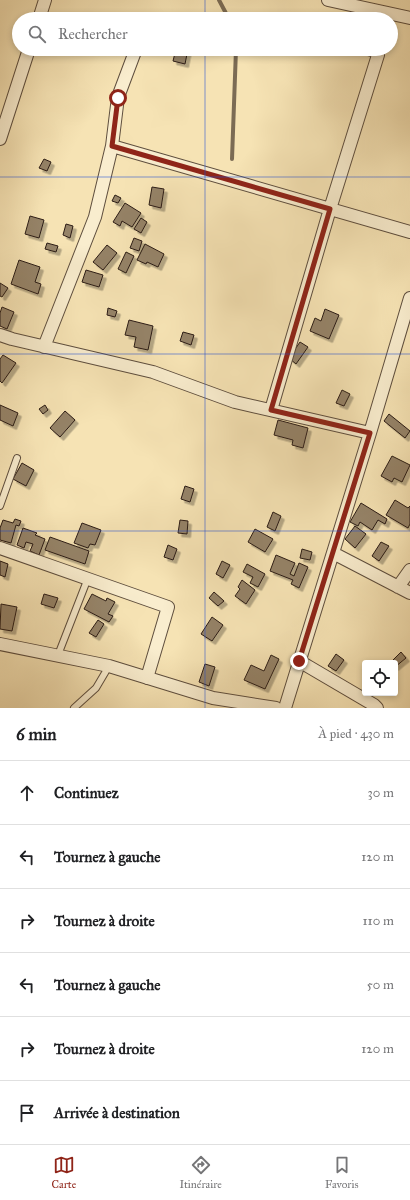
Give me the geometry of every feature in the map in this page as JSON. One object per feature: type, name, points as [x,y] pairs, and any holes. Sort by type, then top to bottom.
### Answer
[{"type":"street","points":[[41,12],[45,0]]},
{"type":"street","points":[[328,0],[383,12]]},
{"type":"street","points":[[398,15],[410,18]]},
{"type":"street","points":[[0,139],[27,56]]},
{"type":"street","points":[[44,347],[95,217],[112,146],[118,98],[133,56]]},
{"type":"street","points":[[271,410],[330,209],[378,56]]},
{"type":"street","points":[[112,146],[410,232]]},
{"type":"street","points":[[285,708],[370,433],[406,324],[410,298]]},
{"type":"street","points":[[0,335],[44,347],[153,372],[234,402],[370,433]]},
{"type":"street","points":[[0,548],[168,607],[147,678]]},
{"type":"street","points":[[333,553],[410,593]]},
{"type":"street","points":[[398,587],[410,570]]},
{"type":"street","points":[[0,644],[109,666],[213,698],[276,708]]},
{"type":"street","points":[[299,661],[377,708]]},
{"type":"lane","points":[[0,506],[17,458]]},
{"type":"lane","points":[[58,656],[88,578]]},
{"type":"lane","points":[[74,708],[96,688],[109,666]]},
{"type":"building","points":[[174,56],[187,56],[185,64],[173,61]]},
{"type":"building","points":[[44,159],[51,162],[47,171],[39,168]]},
{"type":"building","points":[[152,187],[164,189],[161,208],[149,205]]},
{"type":"building","points":[[115,195],[121,198],[118,203],[112,201]]},
{"type":"building","points":[[125,203],[141,213],[132,227],[122,221],[120,226],[113,222]]},
{"type":"building","points":[[30,216],[44,220],[39,238],[25,234]]},
{"type":"building","points":[[141,218],[147,222],[141,233],[134,229]]},
{"type":"building","points":[[66,224],[73,226],[70,238],[63,235]]},
{"type":"building","points":[[134,238],[142,241],[139,251],[130,248]]},
{"type":"building","points":[[47,243],[58,246],[56,252],[45,249]]},
{"type":"building","points":[[145,244],[164,254],[158,267],[147,262],[146,264],[137,260]]},
{"type":"building","points":[[107,245],[117,253],[103,270],[93,262]]},
{"type":"building","points":[[126,252],[134,256],[126,273],[118,269]]},
{"type":"building","points":[[19,260],[40,267],[35,282],[41,284],[38,294],[11,284]]},
{"type":"building","points":[[86,270],[103,275],[99,287],[82,282]]},
{"type":"building","points":[[0,283],[8,288],[2,297],[0,296]]},
{"type":"building","points":[[2,307],[14,312],[7,329],[0,326],[0,313]]},
{"type":"building","points":[[108,308],[117,311],[115,317],[107,315]]},
{"type":"building","points":[[325,309],[339,315],[329,339],[310,331],[315,318],[321,321]]},
{"type":"building","points":[[129,320],[153,326],[148,350],[134,347],[136,337],[125,335]]},
{"type":"building","points":[[183,332],[194,335],[191,345],[180,341]]},
{"type":"building","points":[[300,342],[308,347],[296,364],[289,358]]},
{"type":"building","points":[[3,355],[16,363],[2,383],[0,381],[0,359]]},
{"type":"building","points":[[342,390],[350,394],[344,406],[336,403]]},
{"type":"building","points":[[0,405],[18,413],[13,426],[0,420]]},
{"type":"building","points":[[45,405],[48,410],[43,414],[39,409]]},
{"type":"building","points":[[65,411],[75,420],[60,437],[50,428]]},
{"type":"building","points":[[389,414],[410,431],[405,438],[384,421]]},
{"type":"building","points":[[278,420],[308,428],[303,448],[292,445],[293,440],[274,435]]},
{"type":"building","points":[[392,456],[410,465],[402,482],[394,478],[392,482],[381,476]]},
{"type":"building","points":[[22,463],[34,470],[26,486],[13,479]]},
{"type":"building","points":[[185,486],[194,489],[190,502],[181,499]]},
{"type":"building","points":[[395,500],[408,508],[410,506],[410,524],[408,528],[386,515]]},
{"type":"building","points":[[361,503],[387,519],[385,524],[378,520],[372,530],[360,522],[358,526],[350,522]]},
{"type":"building","points":[[273,512],[281,516],[275,531],[267,527]]},
{"type":"building","points":[[15,519],[21,521],[19,526],[16,525],[11,543],[0,540],[0,528],[3,520],[13,523]]},
{"type":"building","points":[[180,520],[188,521],[187,534],[178,533]]},
{"type":"building","points":[[82,523],[101,530],[95,545],[90,544],[88,548],[74,543]]},
{"type":"building","points":[[355,526],[366,534],[355,548],[345,539]]},
{"type":"building","points":[[23,528],[37,533],[35,535],[45,539],[39,555],[30,551],[33,544],[26,542],[24,548],[17,545]]},
{"type":"building","points":[[255,529],[273,539],[265,552],[248,542]]},
{"type":"building","points":[[50,537],[89,551],[85,564],[45,550]]},
{"type":"building","points":[[381,542],[389,546],[379,561],[372,556]]},
{"type":"building","points":[[168,545],[177,549],[173,560],[164,557]]},
{"type":"building","points":[[302,549],[312,552],[310,560],[300,558]]},
{"type":"building","points":[[276,555],[295,563],[290,574],[294,576],[299,563],[308,567],[299,588],[291,584],[293,580],[270,571]]},
{"type":"building","points":[[0,561],[8,564],[5,577],[0,575]]},
{"type":"building","points":[[222,561],[230,565],[223,578],[216,574]]},
{"type":"building","points":[[247,564],[265,574],[258,587],[250,583],[253,577],[243,572]]},
{"type":"building","points":[[242,580],[255,590],[246,604],[235,596],[240,589],[238,587]]},
{"type":"building","points":[[214,592],[224,601],[218,606],[209,598]]},
{"type":"building","points":[[44,594],[58,598],[54,608],[41,604]]},
{"type":"building","points":[[92,594],[106,601],[107,598],[115,602],[108,614],[113,616],[109,622],[84,609]]},
{"type":"building","points":[[1,604],[17,607],[12,631],[0,629]]},
{"type":"building","points":[[212,617],[223,625],[212,641],[201,634]]},
{"type":"building","points":[[98,620],[104,624],[96,637],[89,633]]},
{"type":"building","points":[[401,652],[406,658],[398,665],[398,660],[393,660]]},
{"type":"building","points":[[336,654],[344,660],[336,671],[328,666]]},
{"type":"building","points":[[271,655],[279,659],[265,689],[244,680],[251,665],[264,671]]},
{"type":"building","points":[[205,664],[215,667],[209,686],[199,682]]},
{"type":"waterway","points":[[219,0],[225,12]]},
{"type":"waterway","points":[[232,159],[236,56]]},
{"type":"route","points":[[118,98],[112,146],[330,209],[271,410],[370,433],[299,661]]}]
